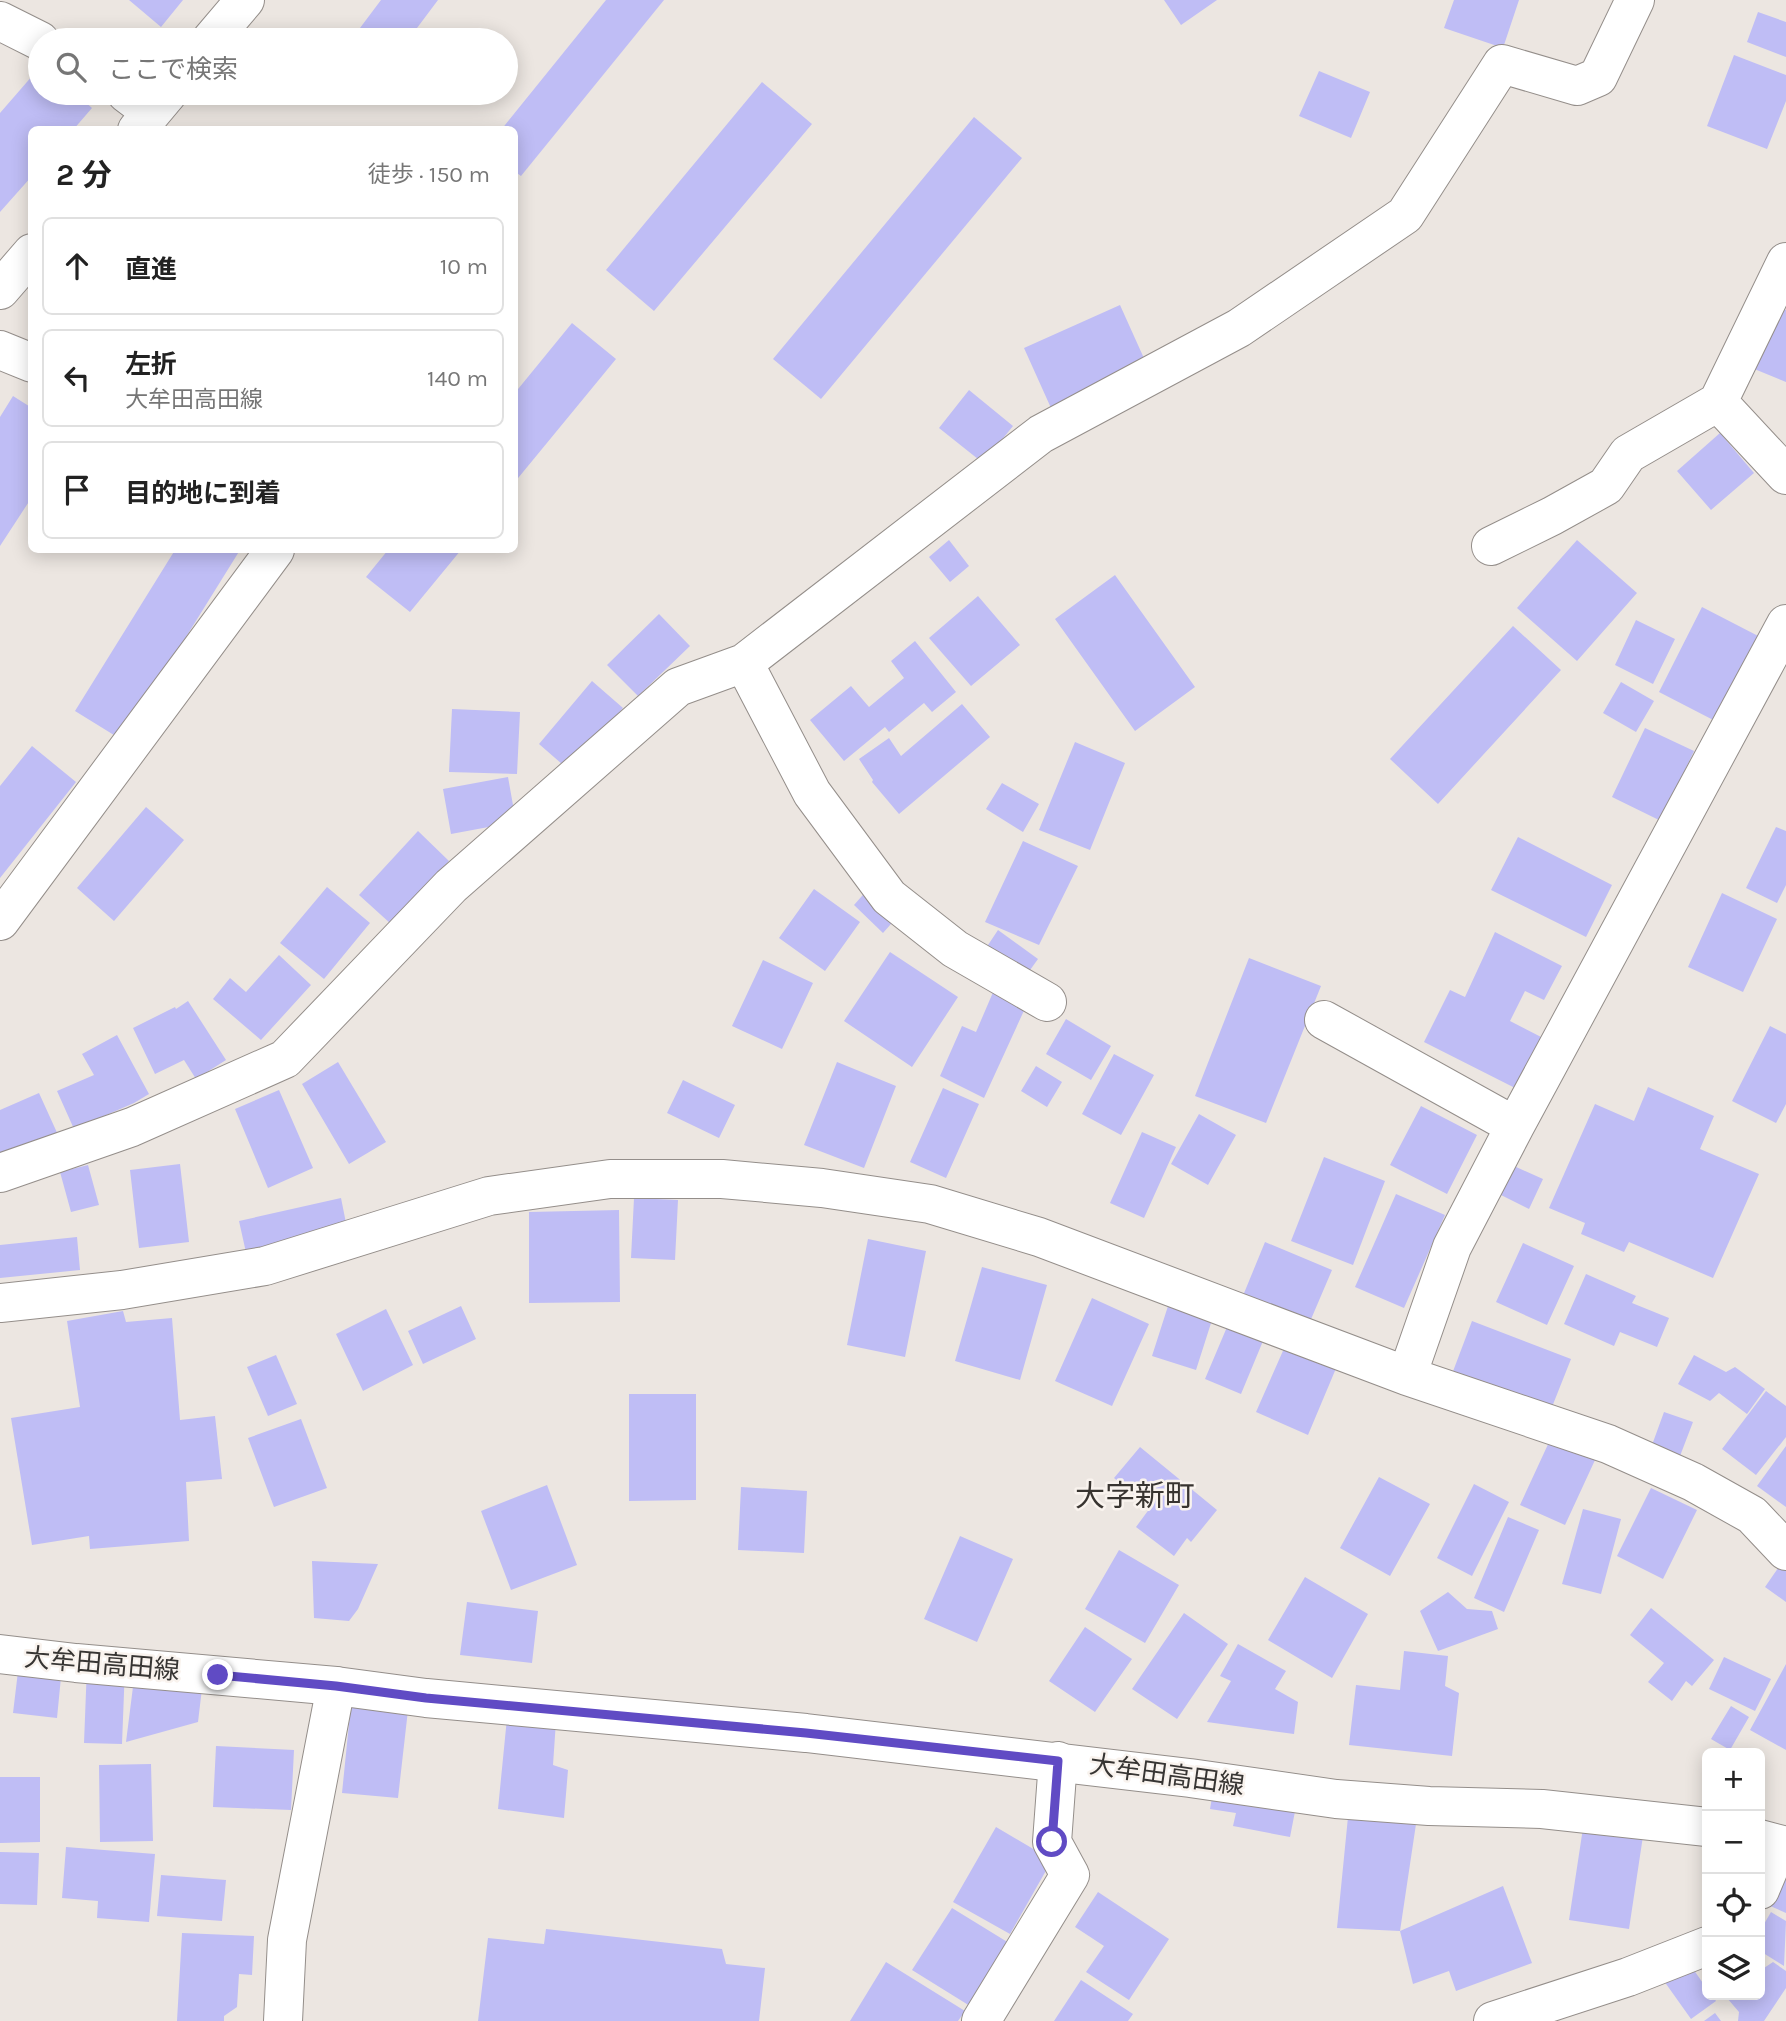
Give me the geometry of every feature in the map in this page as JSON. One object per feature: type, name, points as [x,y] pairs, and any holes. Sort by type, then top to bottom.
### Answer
[{"type":"street","points":[[221,28],[245,0]]},
{"type":"street","points":[[0,1173],[132,1127],[285,1059],[451,886],[678,687],[744,663],[1041,434],[1239,328],[1405,215],[1502,64],[1577,86],[1598,77],[1635,0]]},
{"type":"street","points":[[0,21],[28,35]]},
{"type":"street","points":[[0,290],[28,258]]},
{"type":"street","points":[[1491,546],[1605,486],[1628,454],[1717,402],[1786,262]]},
{"type":"street","points":[[0,350],[28,361]]},
{"type":"street","points":[[1717,402],[1786,475]]},
{"type":"street","points":[[0,921],[273,553]]},
{"type":"street","points":[[1406,1376],[1452,1247],[1786,624]]},
{"type":"street","points":[[744,663],[812,793],[889,897],[955,949],[1047,1002]]},
{"type":"street","points":[[1324,1020],[1515,1126]]},
{"type":"street","points":[[0,1303],[122,1290],[265,1266],[489,1196],[610,1179],[722,1179],[822,1188],[930,1203],[1039,1237],[1406,1376],[1608,1444],[1693,1482],[1752,1515],[1786,1551]]},
{"type":"street","name":"大牟田高田線","points":[[0,1654],[336,1686],[426,1698],[806,1733],[1058,1761],[1336,1799],[1429,1806],[1542,1809],[1702,1826]]},
{"type":"street","points":[[283,2021],[287,1940],[336,1686]]},
{"type":"street","points":[[981,2021],[1070,1875],[1052,1842],[1058,1761]]},
{"type":"street","points":[[1765,1874],[1775,1843]]},
{"type":"street","points":[[1493,2021],[1628,1977],[1702,1948]]},
{"type":"building","points":[[129,0],[183,0],[161,27]]},
{"type":"building","points":[[381,0],[438,0],[417,28],[360,28]]},
{"type":"building","points":[[606,0],[664,0],[521,176],[518,174],[518,126],[504,126]]},
{"type":"building","points":[[1164,0],[1217,0],[1181,25]]},
{"type":"building","points":[[1454,0],[1519,0],[1503,48],[1444,28]]},
{"type":"building","points":[[1758,12],[1786,22],[1786,57],[1747,42]]},
{"type":"building","points":[[1734,55],[1786,75],[1786,101],[1767,149],[1707,126]]},
{"type":"building","points":[[1319,71],[1370,92],[1351,138],[1299,116]]},
{"type":"building","points":[[28,81],[28,105],[89,105],[92,108],[76,126],[28,126],[28,180],[0,212],[0,113]]},
{"type":"building","points":[[762,82],[812,124],[654,311],[606,270]]},
{"type":"building","points":[[974,117],[1022,158],[821,399],[773,359]]},
{"type":"building","points":[[1771,304],[1786,310],[1786,382],[1747,366]]},
{"type":"building","points":[[1120,305],[1147,365],[1051,408],[1024,348]]},
{"type":"building","points":[[572,323],[616,359],[518,478],[518,389]]},
{"type":"building","points":[[969,390],[1013,426],[983,463],[939,428]]},
{"type":"building","points":[[13,396],[28,405],[28,503],[0,546],[0,417]]},
{"type":"building","points":[[1720,433],[1754,473],[1711,510],[1677,471]]},
{"type":"building","points":[[949,540],[969,566],[950,582],[929,557]]},
{"type":"building","points":[[1577,540],[1637,593],[1577,661],[1517,608]]},
{"type":"building","points":[[173,553],[238,553],[122,740],[75,711]]},
{"type":"building","points":[[386,553],[459,553],[410,612],[366,577]]},
{"type":"building","points":[[1115,575],[1195,687],[1135,731],[1055,619]]},
{"type":"building","points":[[978,596],[1020,645],[971,686],[929,638]]},
{"type":"building","points":[[1702,607],[1764,639],[1721,724],[1659,692]]},
{"type":"building","points":[[659,614],[690,646],[638,696],[607,665]]},
{"type":"building","points":[[1636,620],[1675,639],[1653,684],[1615,665]]},
{"type":"building","points":[[1513,626],[1561,670],[1438,804],[1390,759]]},
{"type":"building","points":[[915,641],[956,692],[932,712],[924,703],[889,732],[885,727],[844,761],[810,720],[851,686],[869,707],[904,678],[891,661]]},
{"type":"building","points":[[592,681],[623,708],[570,771],[539,744]]},
{"type":"building","points":[[1621,682],[1654,701],[1636,732],[1603,713]]},
{"type":"building","points":[[962,704],[990,737],[899,814],[872,782],[859,759],[889,738],[901,756]]},
{"type":"building","points":[[452,709],[520,712],[517,774],[449,772]]},
{"type":"building","points":[[1645,728],[1694,751],[1661,821],[1612,797]]},
{"type":"building","points":[[1075,742],[1125,763],[1090,850],[1039,830]]},
{"type":"building","points":[[32,746],[76,782],[0,878],[0,786]]},
{"type":"building","points":[[508,777],[516,822],[451,834],[443,789]]},
{"type":"building","points":[[1002,783],[1039,804],[1023,832],[986,809]]},
{"type":"building","points":[[146,807],[184,840],[114,921],[77,888]]},
{"type":"building","points":[[1776,827],[1786,831],[1786,885],[1777,903],[1746,888]]},
{"type":"building","points":[[418,831],[449,861],[391,924],[359,895]]},
{"type":"building","points":[[1518,837],[1612,885],[1586,937],[1491,890]]},
{"type":"building","points":[[1023,841],[1078,866],[1039,945],[985,922]]},
{"type":"building","points":[[327,887],[370,923],[324,979],[280,943]]},
{"type":"building","points":[[869,888],[898,916],[883,933],[854,905]]},
{"type":"building","points":[[814,889],[860,922],[825,971],[779,938]]},
{"type":"building","points":[[1722,893],[1777,919],[1743,992],[1688,967]]},
{"type":"building","points":[[998,930],[1038,959],[1025,977],[986,948]]},
{"type":"building","points":[[1495,932],[1562,966],[1544,1000],[1525,991],[1510,1021],[1545,1039],[1519,1090],[1424,1042],[1450,990],[1465,997]]},
{"type":"building","points":[[890,952],[958,997],[912,1067],[844,1021]]},
{"type":"building","points":[[279,955],[311,985],[261,1040],[213,999],[230,978],[246,992]]},
{"type":"building","points":[[1249,958],[1321,986],[1266,1123],[1195,1096]]},
{"type":"building","points":[[763,960],[813,983],[782,1049],[732,1026]]},
{"type":"building","points":[[994,990],[1027,1004],[984,1098],[940,1076],[962,1026],[976,1032]]},
{"type":"building","points":[[188,1001],[226,1060],[196,1079],[184,1060],[155,1074],[133,1028]]},
{"type":"building","points":[[1066,1019],[1111,1046],[1091,1080],[1046,1054]]},
{"type":"building","points":[[1770,1026],[1786,1034],[1786,1104],[1776,1123],[1732,1101]]},
{"type":"building","points":[[117,1035],[149,1094],[74,1129],[57,1091],[94,1075],[82,1054]]},
{"type":"building","points":[[1114,1054],[1154,1075],[1121,1135],[1082,1114]]},
{"type":"building","points":[[338,1062],[386,1142],[349,1164],[302,1084]]},
{"type":"building","points":[[837,1062],[896,1086],[864,1168],[804,1145]]},
{"type":"building","points":[[1036,1066],[1062,1082],[1047,1107],[1021,1091]]},
{"type":"building","points":[[683,1080],[735,1105],[719,1138],[667,1113]]},
{"type":"building","points":[[1648,1087],[1714,1116],[1700,1149],[1759,1174],[1713,1278],[1629,1242],[1624,1252],[1581,1234],[1585,1223],[1549,1208],[1595,1104],[1634,1121]]},
{"type":"building","points":[[943,1088],[979,1104],[946,1178],[910,1162]]},
{"type":"building","points":[[279,1090],[313,1168],[268,1188],[235,1109]]},
{"type":"building","points":[[39,1093],[59,1137],[0,1164],[0,1110]]},
{"type":"building","points":[[1421,1106],[1477,1135],[1447,1194],[1390,1165]]},
{"type":"building","points":[[1199,1114],[1236,1135],[1208,1185],[1171,1164]]},
{"type":"building","points":[[1142,1132],[1176,1147],[1144,1218],[1110,1203]]},
{"type":"building","points":[[1324,1157],[1385,1181],[1353,1265],[1291,1241]]},
{"type":"building","points":[[180,1164],[189,1242],[139,1248],[130,1170]]},
{"type":"building","points":[[88,1165],[99,1205],[71,1212],[60,1172]]},
{"type":"building","points":[[1514,1166],[1543,1179],[1529,1209],[1501,1195]]},
{"type":"building","points":[[1396,1194],[1445,1215],[1404,1308],[1355,1287]]},
{"type":"building","points":[[341,1198],[348,1233],[247,1257],[239,1221]]},
{"type":"building","points":[[634,1198],[678,1200],[675,1260],[631,1258]]},
{"type":"building","points":[[619,1210],[620,1302],[529,1303],[529,1212]]},
{"type":"building","points":[[77,1237],[80,1270],[0,1278],[0,1245]]},
{"type":"building","points":[[868,1239],[926,1251],[905,1357],[847,1345]]},
{"type":"building","points":[[1265,1242],[1332,1270],[1306,1331],[1240,1303]]},
{"type":"building","points":[[1523,1243],[1574,1266],[1547,1325],[1496,1302]]},
{"type":"building","points":[[982,1267],[1047,1285],[1020,1380],[955,1361]]},
{"type":"building","points":[[1586,1274],[1636,1296],[1632,1303],[1669,1318],[1657,1347],[1620,1332],[1614,1346],[1564,1324]]},
{"type":"building","points":[[1092,1298],[1149,1324],[1112,1406],[1055,1381]]},
{"type":"building","points":[[461,1306],[476,1339],[423,1364],[408,1331]]},
{"type":"building","points":[[1168,1306],[1212,1320],[1196,1370],[1152,1356]]},
{"type":"building","points":[[386,1309],[413,1365],[363,1391],[336,1334]]},
{"type":"building","points":[[123,1311],[126,1322],[172,1318],[180,1420],[215,1416],[222,1479],[186,1482],[189,1541],[90,1549],[89,1536],[32,1545],[11,1418],[80,1407],[67,1321]]},
{"type":"building","points":[[1472,1321],[1571,1359],[1550,1412],[1452,1374]]},
{"type":"building","points":[[1227,1327],[1263,1341],[1241,1394],[1205,1379]]},
{"type":"building","points":[[1286,1344],[1337,1366],[1308,1435],[1256,1412]]},
{"type":"building","points":[[276,1355],[297,1404],[268,1416],[247,1367]]},
{"type":"building","points":[[1694,1355],[1726,1372],[1735,1367],[1765,1389],[1747,1414],[1719,1393],[1710,1401],[1678,1384]]},
{"type":"building","points":[[1766,1391],[1786,1406],[1786,1437],[1756,1475],[1722,1449]]},
{"type":"building","points":[[629,1394],[696,1394],[696,1500],[629,1501]]},
{"type":"building","points":[[1664,1412],[1693,1422],[1680,1456],[1652,1445]]},
{"type":"building","points":[[301,1419],[327,1488],[274,1507],[248,1438]]},
{"type":"building","points":[[1550,1440],[1595,1460],[1565,1525],[1520,1505]]},
{"type":"building","points":[[1786,1446],[1786,1507],[1757,1486]]},
{"type":"building","points":[[1140,1447],[1217,1510],[1191,1542],[1187,1538],[1174,1556],[1136,1527],[1150,1508],[1114,1478]]},
{"type":"building","points":[[1379,1477],[1430,1504],[1390,1576],[1340,1548]]},
{"type":"building","points":[[1474,1484],[1509,1502],[1472,1576],[1437,1558]]},
{"type":"building","points":[[547,1485],[577,1565],[511,1590],[481,1511]]},
{"type":"building","points":[[741,1487],[807,1491],[804,1553],[738,1550]]},
{"type":"building","points":[[1651,1488],[1697,1510],[1663,1579],[1617,1556]]},
{"type":"building","points":[[1583,1509],[1621,1519],[1601,1594],[1562,1584]]},
{"type":"building","points":[[1508,1517],[1539,1530],[1504,1612],[1474,1598]]},
{"type":"building","points":[[960,1536],[1013,1559],[977,1642],[924,1619]]},
{"type":"building","points":[[1119,1550],[1179,1585],[1145,1643],[1085,1609]]},
{"type":"building","points":[[312,1561],[378,1564],[358,1609],[349,1621],[314,1618]]},
{"type":"building","points":[[1783,1561],[1786,1563],[1786,1602],[1765,1587]]},
{"type":"building","points":[[1305,1577],[1368,1614],[1332,1678],[1268,1640]]},
{"type":"building","points":[[1448,1592],[1467,1609],[1492,1611],[1498,1629],[1438,1651],[1420,1611]]},
{"type":"building","points":[[467,1602],[538,1611],[532,1663],[460,1655]]},
{"type":"building","points":[[1651,1608],[1714,1660],[1692,1686],[1686,1681],[1672,1701],[1648,1682],[1664,1663],[1630,1635]]},
{"type":"building","points":[[1184,1613],[1228,1644],[1177,1719],[1132,1689]]},
{"type":"building","points":[[1085,1627],[1132,1659],[1095,1712],[1049,1681]]},
{"type":"building","points":[[1238,1644],[1286,1671],[1275,1689],[1298,1702],[1294,1734],[1207,1722],[1231,1681],[1220,1676]]},
{"type":"building","points":[[1404,1651],[1448,1656],[1445,1686],[1459,1693],[1452,1756],[1349,1745],[1356,1685],[1400,1690]]},
{"type":"building","points":[[1724,1657],[1771,1679],[1755,1711],[1709,1689]]},
{"type":"building","points":[[19,1663],[62,1667],[57,1718],[13,1713]]},
{"type":"building","points":[[1786,1664],[1786,1750],[1750,1730]]},
{"type":"building","points":[[87,1666],[125,1667],[122,1744],[84,1743]]},
{"type":"building","points":[[135,1671],[203,1680],[198,1722],[126,1742]]},
{"type":"building","points":[[351,1704],[408,1710],[398,1798],[342,1793]]},
{"type":"building","points":[[1731,1706],[1749,1717],[1731,1748],[1711,1739]]},
{"type":"building","points":[[507,1718],[556,1721],[553,1765],[568,1770],[564,1818],[498,1809]]},
{"type":"building","points":[[216,1746],[294,1750],[291,1810],[213,1807]]},
{"type":"building","points":[[151,1764],[153,1841],[100,1842],[99,1765]]},
{"type":"building","points":[[1216,1774],[1299,1791],[1290,1837],[1233,1826],[1236,1813],[1210,1809]]},
{"type":"building","points":[[0,1777],[40,1777],[40,1842],[0,1843]]},
{"type":"building","points":[[1348,1817],[1416,1824],[1400,1931],[1337,1928]]},
{"type":"building","points":[[996,1827],[1052,1860],[1010,1934],[953,1902]]},
{"type":"building","points":[[1583,1828],[1643,1836],[1629,1929],[1569,1920]]},
{"type":"building","points":[[66,1847],[155,1854],[149,1922],[97,1918],[98,1901],[62,1898]]},
{"type":"building","points":[[0,1852],[39,1853],[37,1905],[0,1904]]},
{"type":"building","points":[[1786,1873],[1786,1913],[1768,1905]]},
{"type":"building","points":[[161,1875],[226,1880],[222,1921],[157,1916]]},
{"type":"building","points":[[1503,1886],[1532,1963],[1456,1991],[1449,1971],[1413,1984],[1400,1931]]},
{"type":"building","points":[[1098,1892],[1169,1939],[1129,2000],[1086,1972],[1104,1946],[1075,1927]]},
{"type":"building","points":[[952,1908],[1009,1943],[970,2006],[912,1970]]},
{"type":"building","points":[[1771,1912],[1786,1921],[1784,1966],[1765,1954],[1765,1922]]},
{"type":"building","points":[[546,1929],[722,1949],[726,1964],[765,1968],[759,2021],[478,2021],[488,1938],[544,1944]]},
{"type":"building","points":[[182,1933],[254,1936],[252,1975],[239,1974],[237,2007],[224,2016],[224,2021],[177,2021]]},
{"type":"building","points":[[886,1962],[965,2011],[958,2021],[850,2021]]},
{"type":"building","points":[[1773,1962],[1786,1971],[1786,1988],[1764,2021],[1738,2021],[1739,2012],[1729,2000],[1765,2000],[1765,1967]]},
{"type":"building","points":[[1689,1963],[1702,1982],[1702,2000],[1716,2001],[1691,2019],[1664,1981]]},
{"type":"building","points":[[1081,1980],[1133,2014],[1128,2021],[1054,2021]]},
{"type":"building","points":[[1715,2013],[1721,2021],[1704,2021]]},
{"type":"district","name":"大字新町","points":[[1135,1496]]},
{"type":"route","points":[[218,1675],[426,1698],[806,1733],[1058,1761],[1052,1842]]}]
